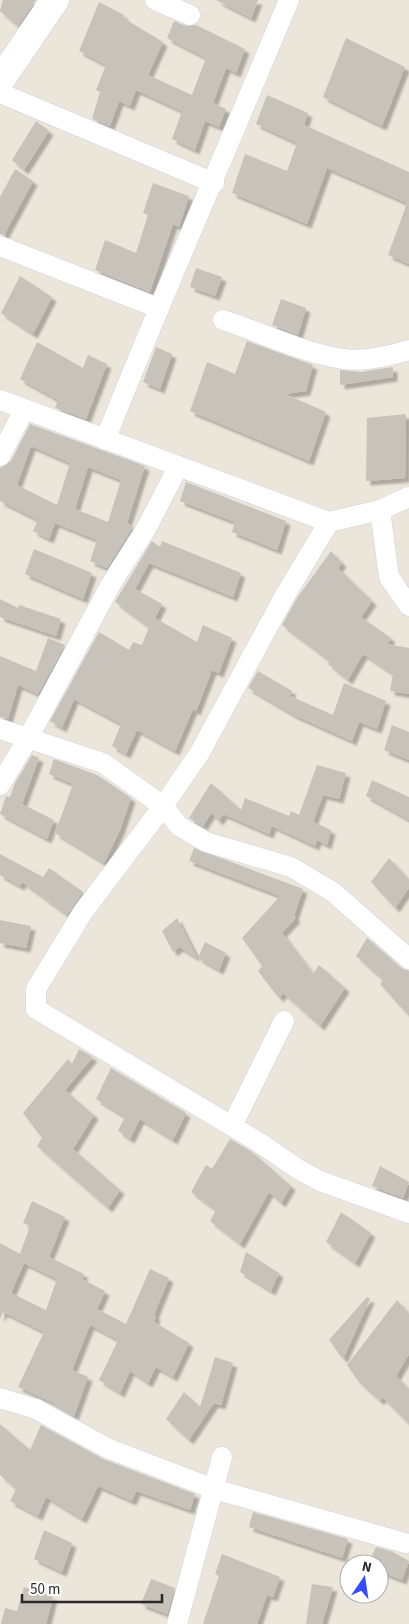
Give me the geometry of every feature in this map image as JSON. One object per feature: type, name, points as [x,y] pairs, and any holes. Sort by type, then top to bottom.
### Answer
[{"type":"street","points":[[0,81],[55,0]]},
{"type":"street","points":[[155,0],[190,15]]},
{"type":"street","points":[[104,440],[158,308],[214,183],[289,0]]},
{"type":"street","points":[[0,93],[214,183]]},
{"type":"street","points":[[0,246],[158,308]]},
{"type":"street","points":[[223,320],[316,352],[346,359],[387,356],[409,350]]},
{"type":"street","points":[[0,400],[329,522],[380,510],[409,498]]},
{"type":"street","points":[[0,456],[24,410]]},
{"type":"street","points":[[0,785],[27,740],[111,584],[146,529],[178,467]]},
{"type":"street","points":[[380,510],[389,577],[409,606]]},
{"type":"street","points":[[329,522],[284,597],[199,754],[78,920],[36,989],[36,1009],[232,1126],[298,1169],[320,1181],[409,1213]]},
{"type":"street","points":[[0,730],[103,763],[179,826],[206,842],[291,867],[333,892],[409,959]]},
{"type":"street","points":[[232,1126],[284,1022]]},
{"type":"street","points":[[0,1398],[36,1409],[107,1448],[214,1489],[405,1543]]},
{"type":"street","points":[[177,1624],[222,1457]]},
{"type":"building","points":[[3,0],[36,0],[18,26],[0,11]]},
{"type":"building","points":[[216,0],[258,0],[251,18]]},
{"type":"building","points":[[99,2],[124,15],[123,18],[163,42],[148,75],[192,95],[206,58],[167,38],[174,21],[186,26],[196,25],[245,49],[236,73],[226,68],[213,103],[226,109],[219,127],[205,121],[195,150],[172,139],[182,111],[136,90],[130,106],[119,101],[110,126],[92,119],[100,92],[96,90],[106,65],[79,51]]},
{"type":"building","points":[[346,38],[405,67],[382,126],[323,97]]},
{"type":"building","points":[[267,95],[308,113],[304,125],[409,172],[409,264],[388,255],[407,203],[327,168],[307,224],[232,193],[245,154],[287,171],[297,143],[256,124]]},
{"type":"building","points":[[36,121],[49,131],[24,170],[12,160]]},
{"type":"building","points":[[15,169],[33,181],[4,235],[0,234],[0,197]]},
{"type":"building","points":[[153,183],[189,196],[179,227],[173,224],[150,292],[95,270],[105,240],[136,253],[148,215],[143,213]]},
{"type":"building","points":[[196,268],[222,277],[215,296],[190,287]]},
{"type":"building","points":[[20,276],[52,297],[33,334],[1,313]]},
{"type":"building","points":[[281,299],[306,308],[298,335],[272,325]]},
{"type":"building","points":[[247,341],[313,365],[306,391],[285,394],[326,412],[309,461],[190,411],[207,362],[235,374]]},
{"type":"building","points":[[37,342],[83,368],[88,355],[107,364],[86,419],[55,408],[58,400],[20,379]]},
{"type":"building","points":[[156,347],[172,354],[160,389],[143,382]]},
{"type":"building","points":[[393,367],[393,377],[340,385],[340,370],[361,372]]},
{"type":"building","points":[[406,414],[405,478],[366,481],[367,418]]},
{"type":"building","points":[[30,424],[145,466],[127,523],[133,527],[107,568],[90,561],[97,540],[55,523],[49,539],[33,531],[38,520],[0,501],[0,468],[11,461]],"holes":[[[31,446],[70,463],[57,505],[17,485]],[[88,467],[121,480],[108,522],[75,509]]]},
{"type":"building","points":[[186,482],[286,521],[277,550],[232,532],[235,522],[180,501]]},
{"type":"building","points":[[152,541],[160,547],[162,541],[241,573],[233,597],[149,563],[135,589],[162,604],[155,618],[197,642],[203,625],[232,638],[219,673],[212,670],[196,711],[193,709],[175,751],[137,730],[126,754],[112,746],[121,724],[74,699],[62,728],[50,721],[99,632],[129,650],[133,642],[142,645],[149,627],[115,602]]},
{"type":"building","points":[[34,549],[92,573],[83,599],[25,574]]},
{"type":"building","points":[[331,551],[342,563],[338,568],[372,601],[361,617],[391,638],[387,644],[409,648],[409,694],[390,691],[393,674],[363,654],[348,680],[328,664],[330,661],[282,625],[297,598]]},
{"type":"building","points":[[0,599],[18,608],[19,605],[61,619],[56,636],[0,617]]},
{"type":"building","points":[[48,638],[65,645],[38,694],[18,685],[8,719],[0,717],[0,656],[36,671]]},
{"type":"building","points":[[258,671],[292,691],[290,696],[333,715],[344,683],[386,701],[377,729],[359,722],[352,741],[294,715],[248,688]]},
{"type":"building","points":[[392,725],[409,732],[409,760],[384,750]]},
{"type":"building","points":[[32,755],[39,758],[22,804],[54,820],[47,839],[0,814],[6,796],[10,797],[15,783]]},
{"type":"building","points":[[54,759],[97,775],[131,798],[120,830],[104,863],[55,833],[73,784],[49,774]]},
{"type":"building","points":[[317,765],[346,773],[339,799],[323,795],[313,822],[331,830],[327,845],[317,840],[315,846],[272,826],[269,834],[223,814],[219,821],[211,813],[203,826],[189,818],[211,783],[241,810],[245,798],[289,816],[291,811],[299,815]]},
{"type":"building","points":[[372,780],[409,797],[409,820],[366,796]]},
{"type":"building","points":[[194,848],[303,889],[294,916],[296,918],[282,933],[313,974],[319,965],[345,988],[320,1026],[283,993],[279,998],[258,971],[262,966],[242,938],[280,896],[189,861]]},
{"type":"building","points":[[0,854],[43,877],[49,868],[83,892],[67,915],[22,882],[20,886],[0,875]]},
{"type":"building","points":[[389,858],[409,880],[409,888],[395,908],[371,882]]},
{"type":"building","points":[[177,918],[197,958],[179,947],[173,952],[162,931]]},
{"type":"building","points":[[0,920],[31,926],[26,948],[0,943]]},
{"type":"building","points":[[367,938],[401,968],[409,971],[409,1016],[380,984],[383,980],[356,956]]},
{"type":"building","points":[[205,942],[226,953],[219,970],[198,958]]},
{"type":"building","points":[[79,1049],[93,1057],[65,1090],[94,1115],[73,1149],[120,1190],[108,1208],[37,1146],[42,1138],[23,1113],[68,1059],[72,1064]]},
{"type":"building","points":[[111,1068],[186,1113],[173,1140],[140,1119],[130,1139],[118,1131],[125,1117],[96,1099]]},
{"type":"building","points":[[230,1139],[252,1152],[291,1186],[281,1203],[269,1192],[240,1244],[210,1221],[216,1210],[191,1192],[206,1165],[212,1169]]},
{"type":"building","points":[[380,1166],[409,1182],[403,1198],[372,1186]]},
{"type":"building","points":[[32,1201],[65,1217],[49,1257],[84,1274],[82,1279],[105,1291],[97,1309],[126,1324],[150,1269],[169,1278],[154,1315],[156,1316],[154,1322],[189,1343],[173,1377],[156,1367],[148,1383],[130,1371],[120,1393],[99,1380],[118,1340],[90,1325],[72,1370],[88,1377],[74,1416],[52,1402],[18,1387],[44,1332],[3,1312],[0,1319],[0,1243],[20,1254],[30,1226],[23,1223]],"holes":[[[24,1263],[57,1279],[46,1310],[11,1293]]]},
{"type":"building","points":[[341,1212],[371,1233],[355,1263],[326,1242]]},
{"type":"building","points":[[246,1252],[279,1273],[271,1291],[240,1272]]},
{"type":"building","points":[[367,1297],[370,1299],[343,1359],[329,1340]]},
{"type":"building","points":[[397,1300],[409,1314],[409,1354],[396,1376],[409,1389],[409,1424],[382,1397],[380,1401],[359,1382],[347,1365]]},
{"type":"building","points":[[215,1357],[233,1363],[221,1405],[214,1403],[189,1440],[166,1419],[184,1392],[200,1407]]},
{"type":"building","points":[[0,1424],[30,1450],[41,1425],[103,1459],[195,1494],[190,1510],[136,1491],[132,1501],[98,1486],[82,1519],[46,1497],[38,1516],[10,1501],[16,1489],[0,1475]]},
{"type":"building","points":[[253,1512],[348,1539],[343,1554],[339,1554],[339,1557],[249,1527]]},
{"type":"building","points":[[44,1530],[72,1543],[62,1572],[34,1559]]},
{"type":"building","points":[[376,1547],[391,1551],[409,1561],[402,1580],[389,1575],[389,1554],[373,1554]]},
{"type":"building","points":[[222,1554],[280,1577],[273,1597],[267,1595],[257,1624],[203,1624],[219,1576],[215,1574]]},
{"type":"building","points":[[151,1579],[175,1588],[167,1614],[141,1604]]},
{"type":"building","points":[[312,1584],[333,1587],[322,1624],[306,1624]]},
{"type":"building","points":[[24,1587],[53,1597],[46,1624],[1,1624],[5,1608],[17,1611]]}]
